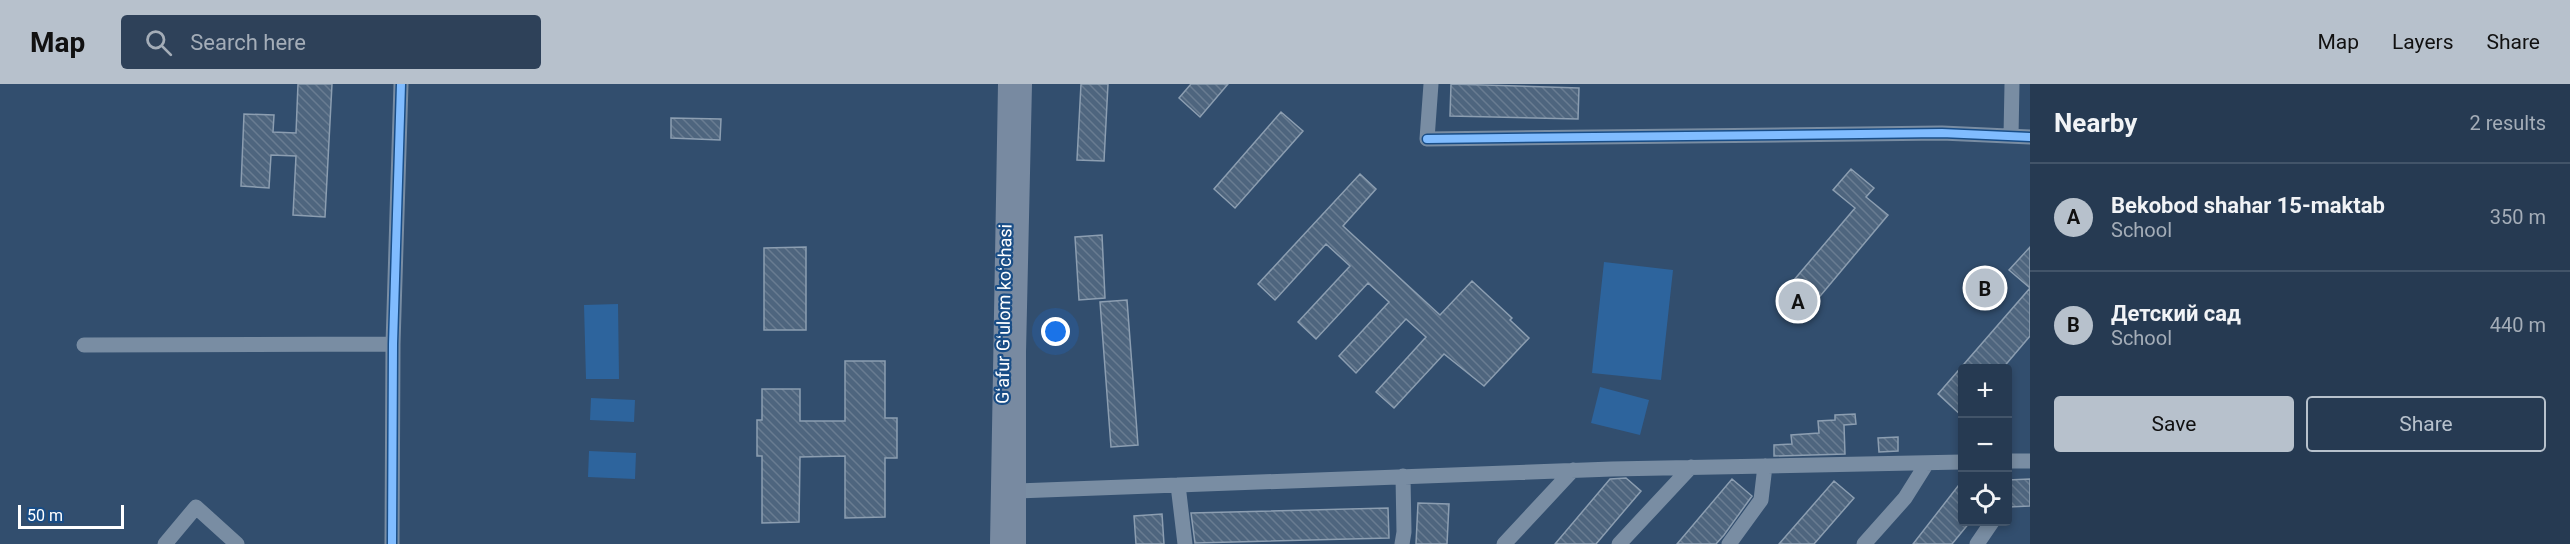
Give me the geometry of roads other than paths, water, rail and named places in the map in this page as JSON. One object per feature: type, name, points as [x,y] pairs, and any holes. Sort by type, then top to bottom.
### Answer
[{"type":"main road","name":"Gʻafur Gʻulom koʻchasi","points":[[1007,84],[1010,351],[1017,491],[1017,544]]},
{"type":"main road","name":"Gʻafur Gʻulom koʻchasi","points":[[999,544],[1023,84]]},
{"type":"street","points":[[392,544],[393,344],[401,84]]},
{"type":"street","points":[[1431,84],[1427,139],[1942,133],[2030,137]]},
{"type":"street","points":[[2011,136],[2012,84]]},
{"type":"street","points":[[84,345],[393,344]]},
{"type":"street","points":[[2012,461],[2030,461]]},
{"type":"street","points":[[1017,491],[1573,470],[1958,462]]},
{"type":"street","points":[[1864,544],[1905,498],[1928,463]]},
{"type":"street","points":[[1729,544],[1761,500],[1765,466]]},
{"type":"street","points":[[1619,544],[1690,467]]},
{"type":"street","points":[[1504,544],[1573,470]]},
{"type":"street","points":[[1402,476],[1404,532],[1402,544]]},
{"type":"street","points":[[1178,485],[1185,544]]},
{"type":"street","points":[[165,544],[196,507],[237,544]]},
{"type":"street","points":[[1977,544],[1989,526]]},
{"type":"place","name":"Детский сад","points":[[1985,288]]},
{"type":"place","name":"Bekobod shahar 15-maktab","points":[[1798,301]]}]
